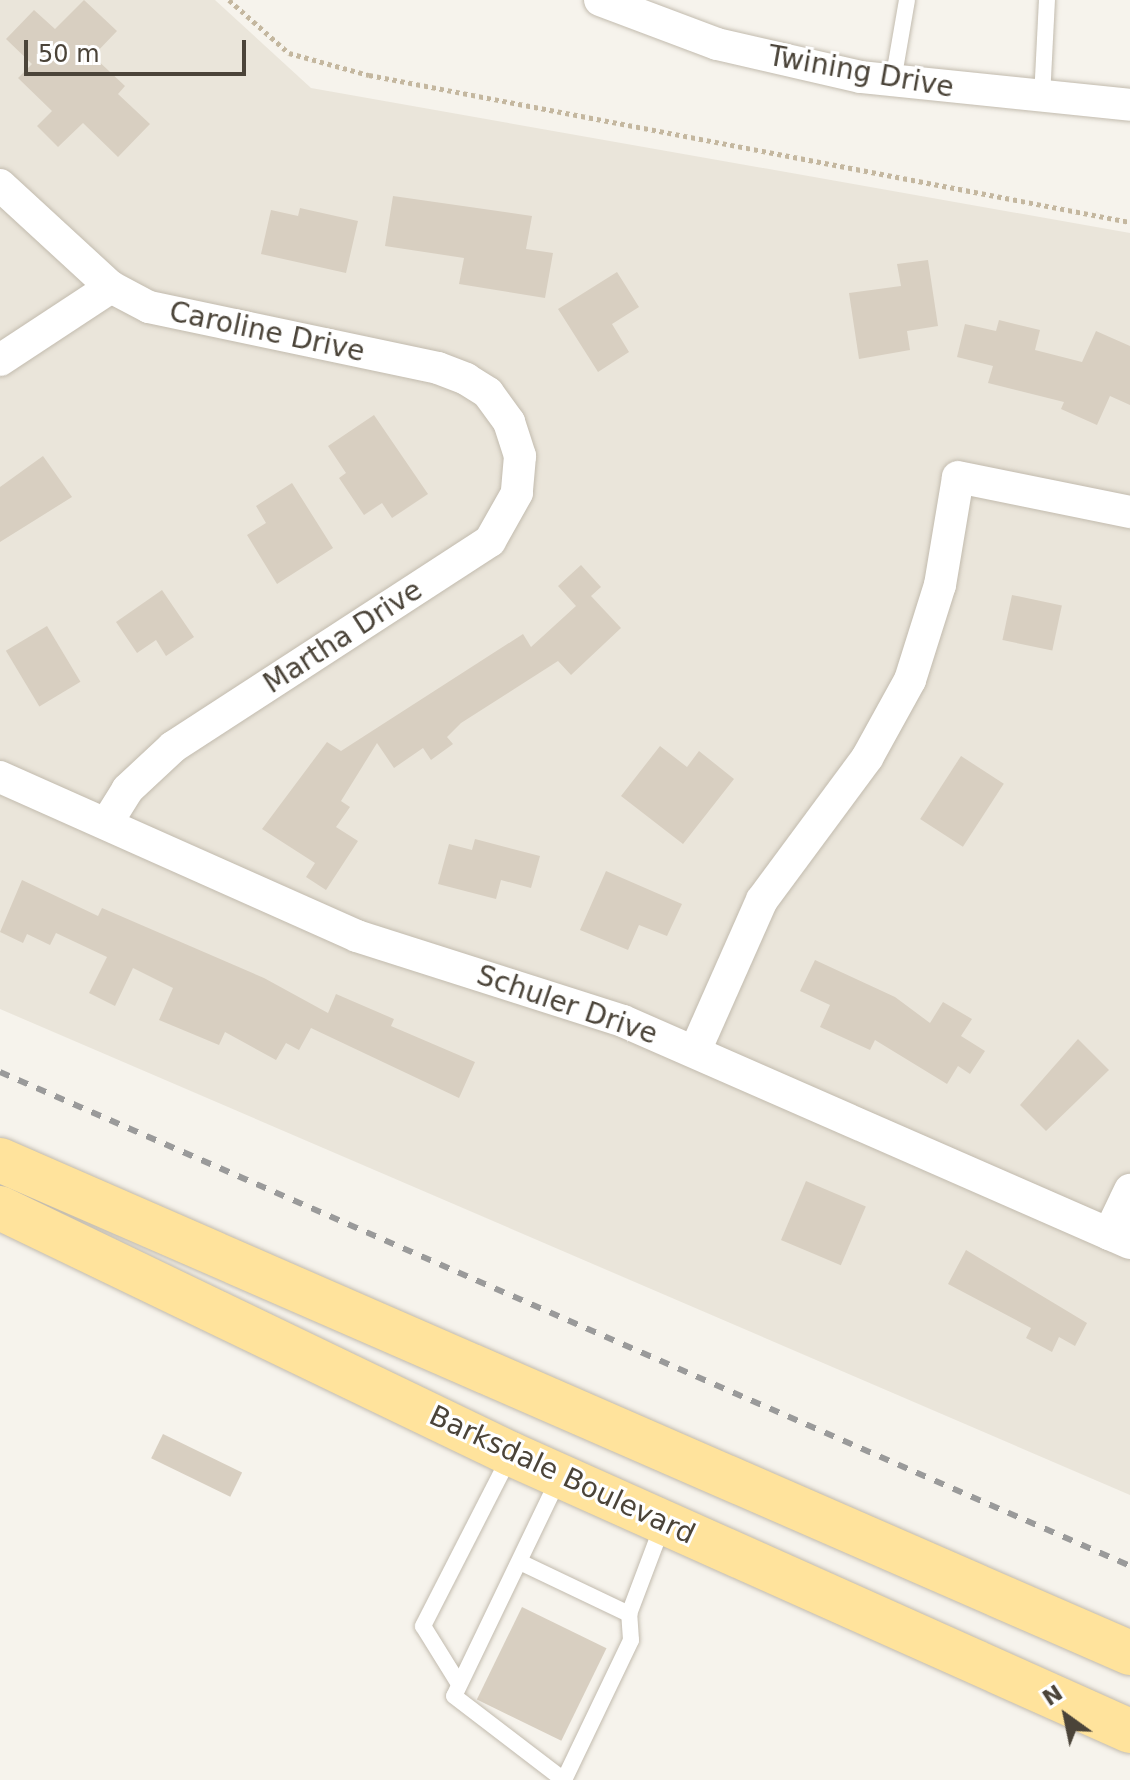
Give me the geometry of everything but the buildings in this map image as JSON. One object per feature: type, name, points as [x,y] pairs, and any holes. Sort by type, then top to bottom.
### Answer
[{"type":"main road","points":[[0,1160],[1130,1653]]},
{"type":"main road","name":"Barksdale Boulevard","points":[[0,1208],[511,1454],[1130,1731]]},
{"type":"main road","points":[[136,1273],[157,1229]]},
{"type":"main road","points":[[511,1454],[540,1395]]},
{"type":"street","name":"Twining Drive","points":[[600,0],[717,44],[893,81],[1130,105]]},
{"type":"street","name":"Caroline Drive","points":[[0,185],[111,287],[193,320],[438,368],[488,393],[509,422]]},
{"type":"street","points":[[0,360],[111,287]]},
{"type":"street","name":"Martha Drive","points":[[107,823],[128,789],[173,747],[490,541],[517,493],[520,456],[509,422]]},
{"type":"street","points":[[695,1051],[762,900],[867,758],[910,680],[940,585],[958,477],[1130,512]]},
{"type":"street","name":"Schuler Drive","points":[[0,777],[357,936],[574,1001],[1120,1238]]},
{"type":"street","points":[[1120,1238],[1130,1190]]},
{"type":"lane","points":[[893,81],[907,0]]},
{"type":"lane","points":[[1042,98],[1047,0]]},
{"type":"lane","points":[[459,1684],[423,1626],[511,1454]]},
{"type":"lane","points":[[560,1476],[522,1563],[454,1696],[564,1780],[631,1640],[629,1614],[664,1523]]},
{"type":"lane","points":[[522,1563],[629,1614]]},
{"type":"path","points":[[229,0],[289,53],[369,75],[1130,222]]},
{"type":"shaded area","points":[[0,0],[215,0],[311,88],[1130,233],[1130,1495],[0,1009]]},
{"type":"railway","points":[[0,1072],[1130,1566]]}]
